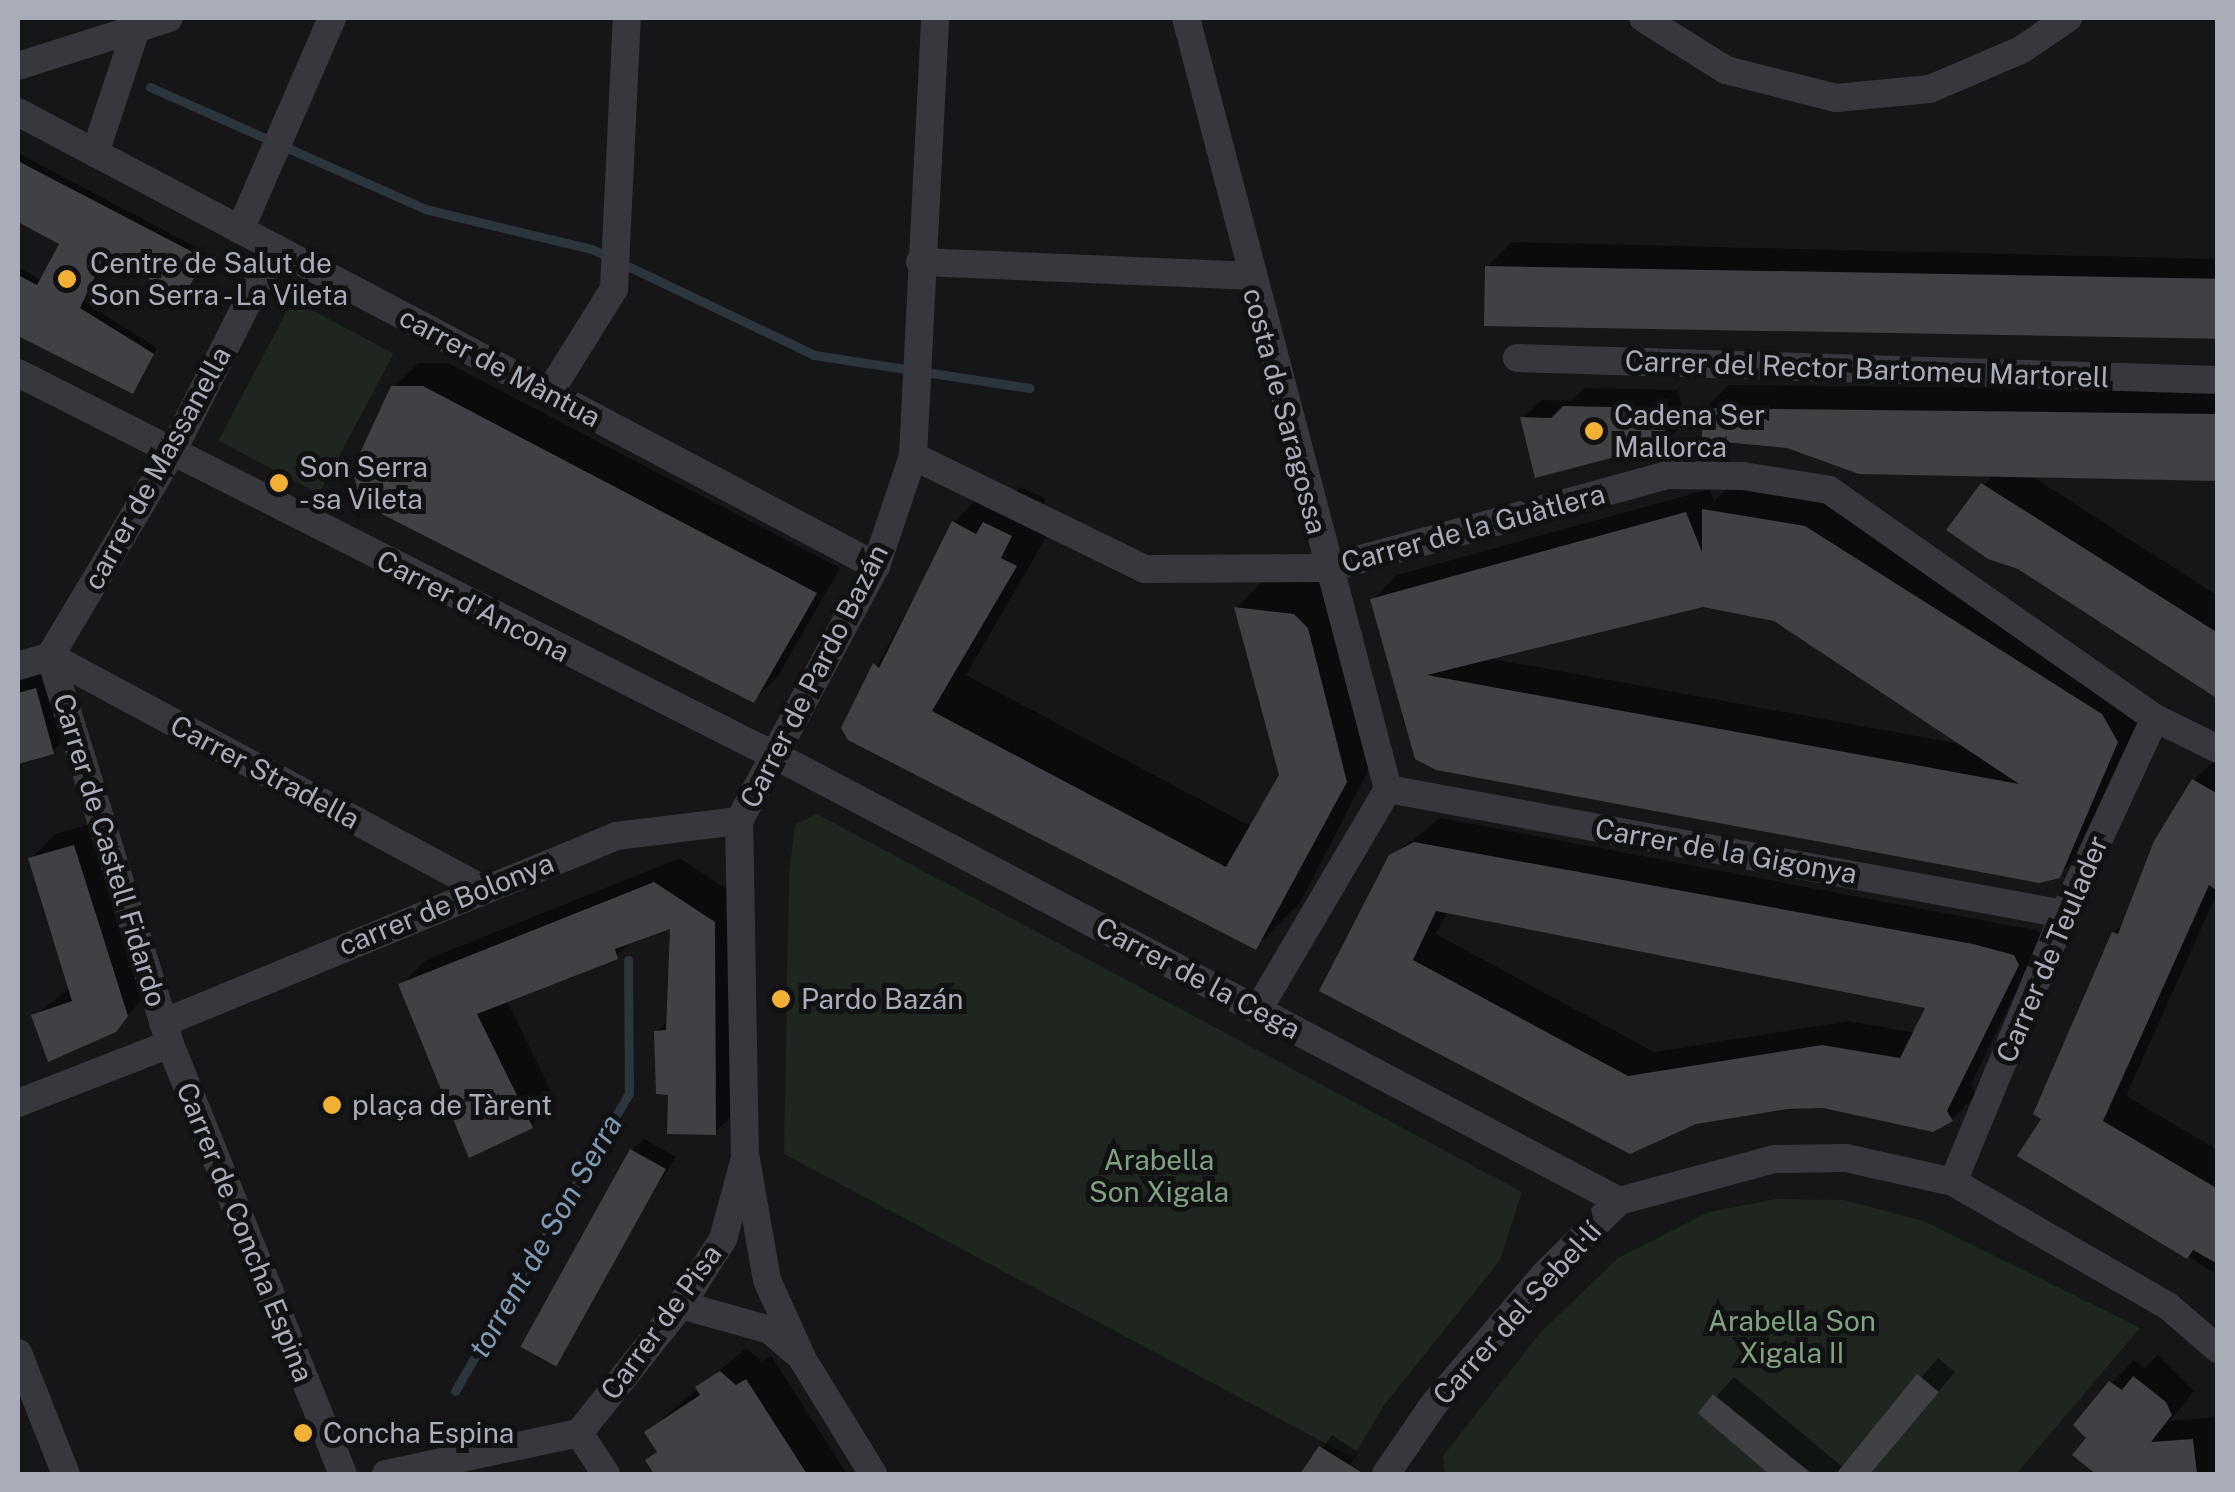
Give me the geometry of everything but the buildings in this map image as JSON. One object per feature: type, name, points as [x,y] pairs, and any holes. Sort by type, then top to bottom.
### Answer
[{"type":"street","points":[[18,66],[169,18]]},
{"type":"street","points":[[240,230],[332,18]]},
{"type":"street","points":[[549,394],[614,280],[627,18]]},
{"type":"street","name":"Carrer de Pardo Bazán","points":[[745,1158],[739,821],[876,566],[914,456],[934,18]]},
{"type":"street","name":"costa de Saragossa","points":[[1186,18],[1249,276],[1388,789]]},
{"type":"street","points":[[1643,18],[1726,70],[1836,98],[1930,89],[2021,50],[2068,18]]},
{"type":"street","points":[[96,153],[137,26]]},
{"type":"street","name":"carrer de Màntua","points":[[18,112],[876,566]]},
{"type":"street","name":"carrer de Massanella","points":[[50,656],[172,452],[274,248]]},
{"type":"street","points":[[920,262],[1249,276]]},
{"type":"street","name":"Carrer del Rector Bartomeu Martorell","points":[[1516,358],[2218,380]]},
{"type":"street","name":"Carrer d'Ancona","points":[[18,373],[775,759]]},
{"type":"street","name":"Carrer de la Guàtlera","points":[[914,456],[1145,570],[1328,568],[1667,476],[1743,476],[1830,490],[2155,718],[2218,749]]},
{"type":"street","points":[[18,666],[50,656]]},
{"type":"street","name":"Carrer Stradella","points":[[50,656],[480,888]]},
{"type":"street","name":"Carrer de Castell Fidardo","points":[[50,656],[167,1034]]},
{"type":"street","name":"Carrer de Teulader","points":[[1953,1182],[2064,914],[2155,718]]},
{"type":"street","name":"Carrer de la Cega","points":[[775,759],[1259,1008],[1618,1202]]},
{"type":"street","points":[[1259,1008],[1388,789]]},
{"type":"street","name":"Carrer de la Gigonya","points":[[1388,789],[2064,914]]},
{"type":"street","name":"carrer de Bolonya","points":[[18,1103],[480,888],[616,836],[739,821]]},
{"type":"street","name":"Carrer de Concha Espina","points":[[167,1034],[343,1474]]},
{"type":"street","points":[[745,1158],[767,1280],[804,1360],[873,1474]]},
{"type":"street","name":"Carrer de Pisa","points":[[579,1433],[682,1305],[723,1239],[745,1158]]},
{"type":"street","name":"Carrer del Sebel·lí","points":[[1386,1474],[1458,1375],[1618,1202],[1775,1160],[1846,1158],[1953,1182],[2168,1306],[2218,1349]]},
{"type":"street","points":[[682,1305],[770,1330],[804,1360]]},
{"type":"street","points":[[18,1353],[66,1474]]},
{"type":"street","points":[[386,1474],[579,1433],[606,1474]]},
{"type":"green space","points":[[293,300],[394,354],[319,494],[218,440]]},
{"type":"green space","name":"Arabella Son Xigala","points":[[817,814],[1522,1192],[1500,1260],[1384,1405],[1353,1458],[784,1154],[789,874],[795,825]]},
{"type":"green space","name":"Arabella Son Xigala II","points":[[1776,1199],[1844,1200],[1924,1221],[2140,1328],[2016,1474],[1445,1474],[1443,1456],[1540,1333],[1618,1258],[1709,1212]]},
{"type":"waterway","points":[[150,87],[425,209],[592,249],[814,355],[1029,388]]},
{"type":"waterway","name":"torrent de Son Serra","points":[[455,1391],[629,1093],[628,960]]},
{"type":"place","name":"Centre de Salut de Son Serra - La Vileta","points":[[67,279]]},
{"type":"place","name":"Cadena Ser Mallorca","points":[[1594,431]]},
{"type":"place","name":"Son Serra - sa Vileta","points":[[279,483]]},
{"type":"place","name":"Pardo Bazán","points":[[781,999]]},
{"type":"place","name":"plaça de Tàrent","points":[[332,1105]]},
{"type":"place","name":"Concha Espina","points":[[303,1433]]}]
